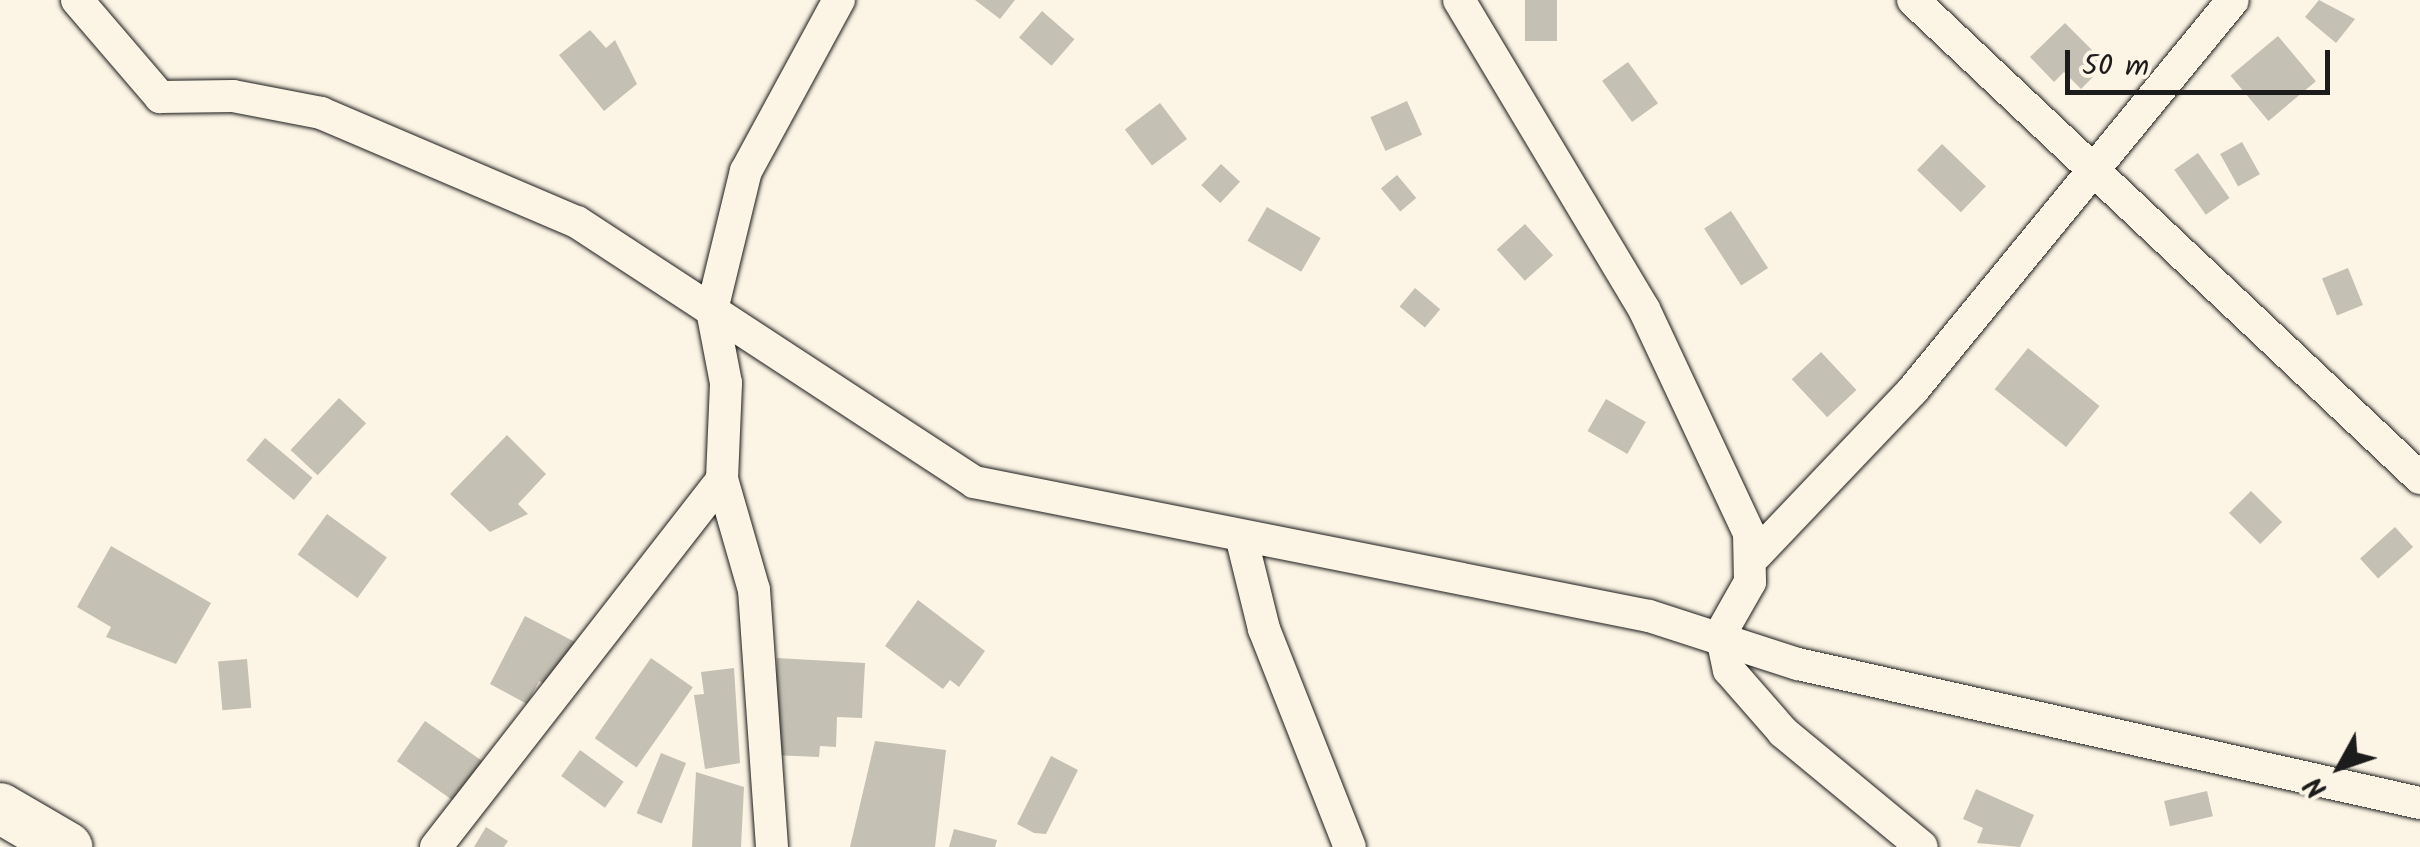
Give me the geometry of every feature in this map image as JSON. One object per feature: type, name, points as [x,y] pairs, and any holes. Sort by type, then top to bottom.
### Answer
[{"type":"main road","points":[[0,808],[67,847]]},
{"type":"street","points":[[77,0],[160,97],[233,96],[321,113],[577,222],[974,482],[1242,540],[1721,633],[1798,664],[2420,803]]},
{"type":"street","points":[[772,847],[754,590],[722,480],[726,383],[712,310],[746,171],[839,0]]},
{"type":"street","points":[[1459,0],[1644,309],[1756,555]]},
{"type":"street","points":[[1913,0],[2090,176],[2420,478]]},
{"type":"street","points":[[1922,847],[1748,697],[1729,670],[1721,633],[1756,555],[1914,390],[2232,0]]},
{"type":"street","points":[[436,847],[722,480]]},
{"type":"street","points":[[1242,540],[1264,629],[1350,847]]},
{"type":"building","points":[[975,0],[1015,0],[1000,19]]},
{"type":"building","points":[[1525,0],[1557,0],[1557,41],[1525,41]]},
{"type":"building","points":[[2319,0],[2355,19],[2336,43],[2305,17]]},
{"type":"building","points":[[1042,11],[1074,39],[1051,66],[1019,37]]},
{"type":"building","points":[[2065,23],[2106,64],[2081,89],[2064,72],[2054,82],[2030,57]]},
{"type":"building","points":[[590,30],[606,48],[615,40],[637,84],[604,111],[559,55]]},
{"type":"building","points":[[2278,36],[2316,81],[2268,121],[2231,76]]},
{"type":"building","points":[[1628,62],[1658,103],[1632,122],[1602,81]]},
{"type":"building","points":[[1407,101],[1422,135],[1386,151],[1370,117]]},
{"type":"building","points":[[1160,103],[1187,139],[1152,165],[1125,129]]},
{"type":"building","points":[[2242,142],[2260,174],[2238,186],[2220,154]]},
{"type":"building","points":[[1942,144],[1986,186],[1961,212],[1917,170]]},
{"type":"building","points":[[2198,153],[2230,198],[2206,215],[2174,170]]},
{"type":"building","points":[[1221,164],[1240,182],[1220,203],[1201,185]]},
{"type":"building","points":[[1397,175],[1416,198],[1400,211],[1381,188]]},
{"type":"building","points":[[1267,207],[1321,238],[1301,272],[1248,241]]},
{"type":"building","points":[[1731,211],[1768,268],[1741,285],[1704,228]]},
{"type":"building","points":[[1525,224],[1553,255],[1525,281],[1497,249]]},
{"type":"building","points":[[2348,268],[2363,305],[2337,316],[2322,278]]},
{"type":"building","points":[[1415,288],[1440,309],[1425,328],[1400,306]]},
{"type":"building","points":[[2028,348],[2099,406],[2066,447],[1995,389]]},
{"type":"building","points":[[1821,352],[1856,390],[1827,417],[1792,379]]},
{"type":"building","points":[[339,398],[366,423],[318,475],[291,450]]},
{"type":"building","points":[[1606,399],[1646,422],[1627,454],[1588,431]]},
{"type":"building","points":[[507,435],[546,474],[518,504],[528,514],[490,532],[450,494]]},
{"type":"building","points":[[265,438],[312,478],[294,500],[246,460]]},
{"type":"building","points":[[2251,491],[2282,522],[2260,544],[2229,513]]},
{"type":"building","points":[[327,514],[387,557],[357,598],[298,554]]},
{"type":"building","points":[[2395,527],[2413,547],[2378,579],[2360,558]]},
{"type":"building","points":[[111,546],[211,603],[176,664],[106,637],[111,627],[77,607]]},
{"type":"building","points":[[918,600],[985,651],[959,687],[950,680],[943,689],[885,646]]},
{"type":"building","points":[[525,616],[577,643],[553,688],[539,681],[527,704],[490,684]]},
{"type":"building","points":[[651,658],[693,687],[637,768],[595,738]]},
{"type":"building","points":[[777,658],[865,663],[862,718],[837,717],[836,747],[820,746],[819,757],[772,755]]},
{"type":"building","points":[[247,659],[251,708],[222,710],[218,662]]},
{"type":"building","points":[[734,668],[740,763],[705,769],[694,695],[704,694],[701,672]]},
{"type":"building","points":[[425,721],[484,762],[456,802],[397,761]]},
{"type":"building","points":[[875,741],[946,750],[935,847],[850,847]]},
{"type":"building","points":[[580,750],[624,782],[605,808],[561,776]]},
{"type":"building","points":[[661,753],[686,763],[662,823],[637,813]]},
{"type":"building","points":[[1051,756],[1078,770],[1046,834],[1034,833],[1017,824]]},
{"type":"building","points":[[696,772],[744,787],[741,847],[692,847]]},
{"type":"building","points":[[1976,789],[2034,815],[2020,847],[1977,843],[1983,828],[1963,819]]},
{"type":"building","points":[[2207,791],[2213,816],[2170,826],[2164,801]]},
{"type":"building","points":[[486,827],[508,841],[504,847],[474,847]]},
{"type":"building","points":[[954,829],[997,840],[995,847],[949,847]]}]
